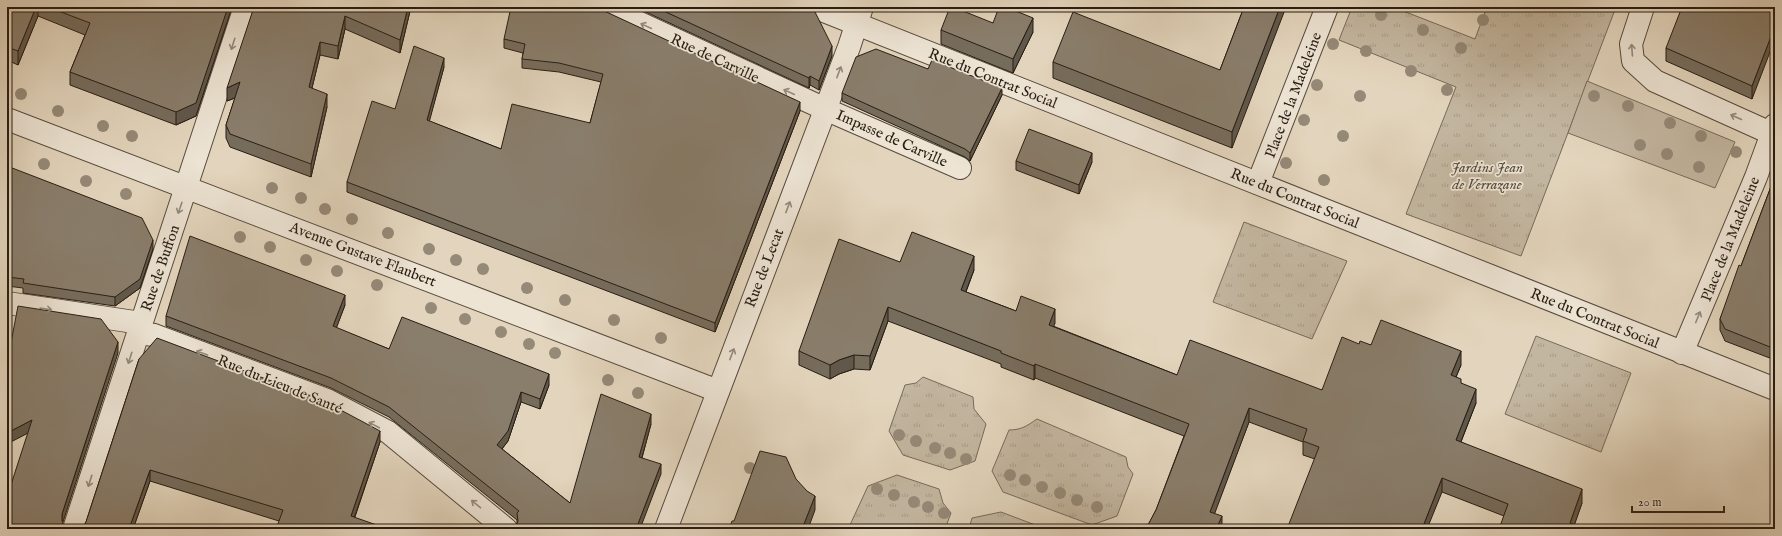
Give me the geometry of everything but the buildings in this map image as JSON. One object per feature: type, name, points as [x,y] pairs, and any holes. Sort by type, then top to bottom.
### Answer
[{"type":"street","name":"Rue de Buffon","points":[[74,529],[245,7]]},
{"type":"street","name":"Rue de Carville","points":[[605,7],[825,109]]},
{"type":"street","name":"Rue du Contrat Social","points":[[814,7],[859,15],[1258,183],[1775,389]]},
{"type":"street","name":"Place de la Madeleine","points":[[1258,183],[1327,7]]},
{"type":"street","name":"Place de la Madeleine","points":[[1641,12],[1631,44],[1633,61],[1655,81],[1774,131],[1682,353]]},
{"type":"street","name":"Rue de Lecat","points":[[666,529],[825,109],[859,15]]},
{"type":"street","name":"Impasse de Carville","points":[[825,109],[960,168]]},
{"type":"street","name":"Avenue Gustave Flaubert","points":[[7,119],[718,391]]},
{"type":"street","name":"Rue du Lieu de Santé","points":[[7,304],[140,328],[154,335],[334,403],[388,432],[506,529]]},
{"type":"green space","name":"Jardins Jean de Verrazane","points":[[1352,7],[1393,7],[1475,39],[1487,7],[1616,7],[1521,256],[1406,214],[1456,87],[1339,40]]},
{"type":"green space","points":[[1587,81],[1735,142],[1715,188],[1568,133]]},
{"type":"green space","points":[[1244,222],[1347,261],[1312,339],[1213,302]]},
{"type":"green space","points":[[1536,336],[1631,373],[1601,452],[1505,414]]},
{"type":"green space","points":[[923,377],[973,397],[974,409],[986,424],[975,461],[950,470],[903,455],[889,431],[905,385],[916,383]]},
{"type":"green space","points":[[1037,419],[1126,457],[1128,467],[1133,474],[1117,516],[1092,525],[1003,492],[992,471],[1009,430],[1024,427]]},
{"type":"green space","points":[[897,475],[939,489],[943,503],[951,513],[945,529],[855,529],[850,525],[868,486]]},
{"type":"green space","points":[[1001,512],[1046,529],[969,529],[972,518]]}]
